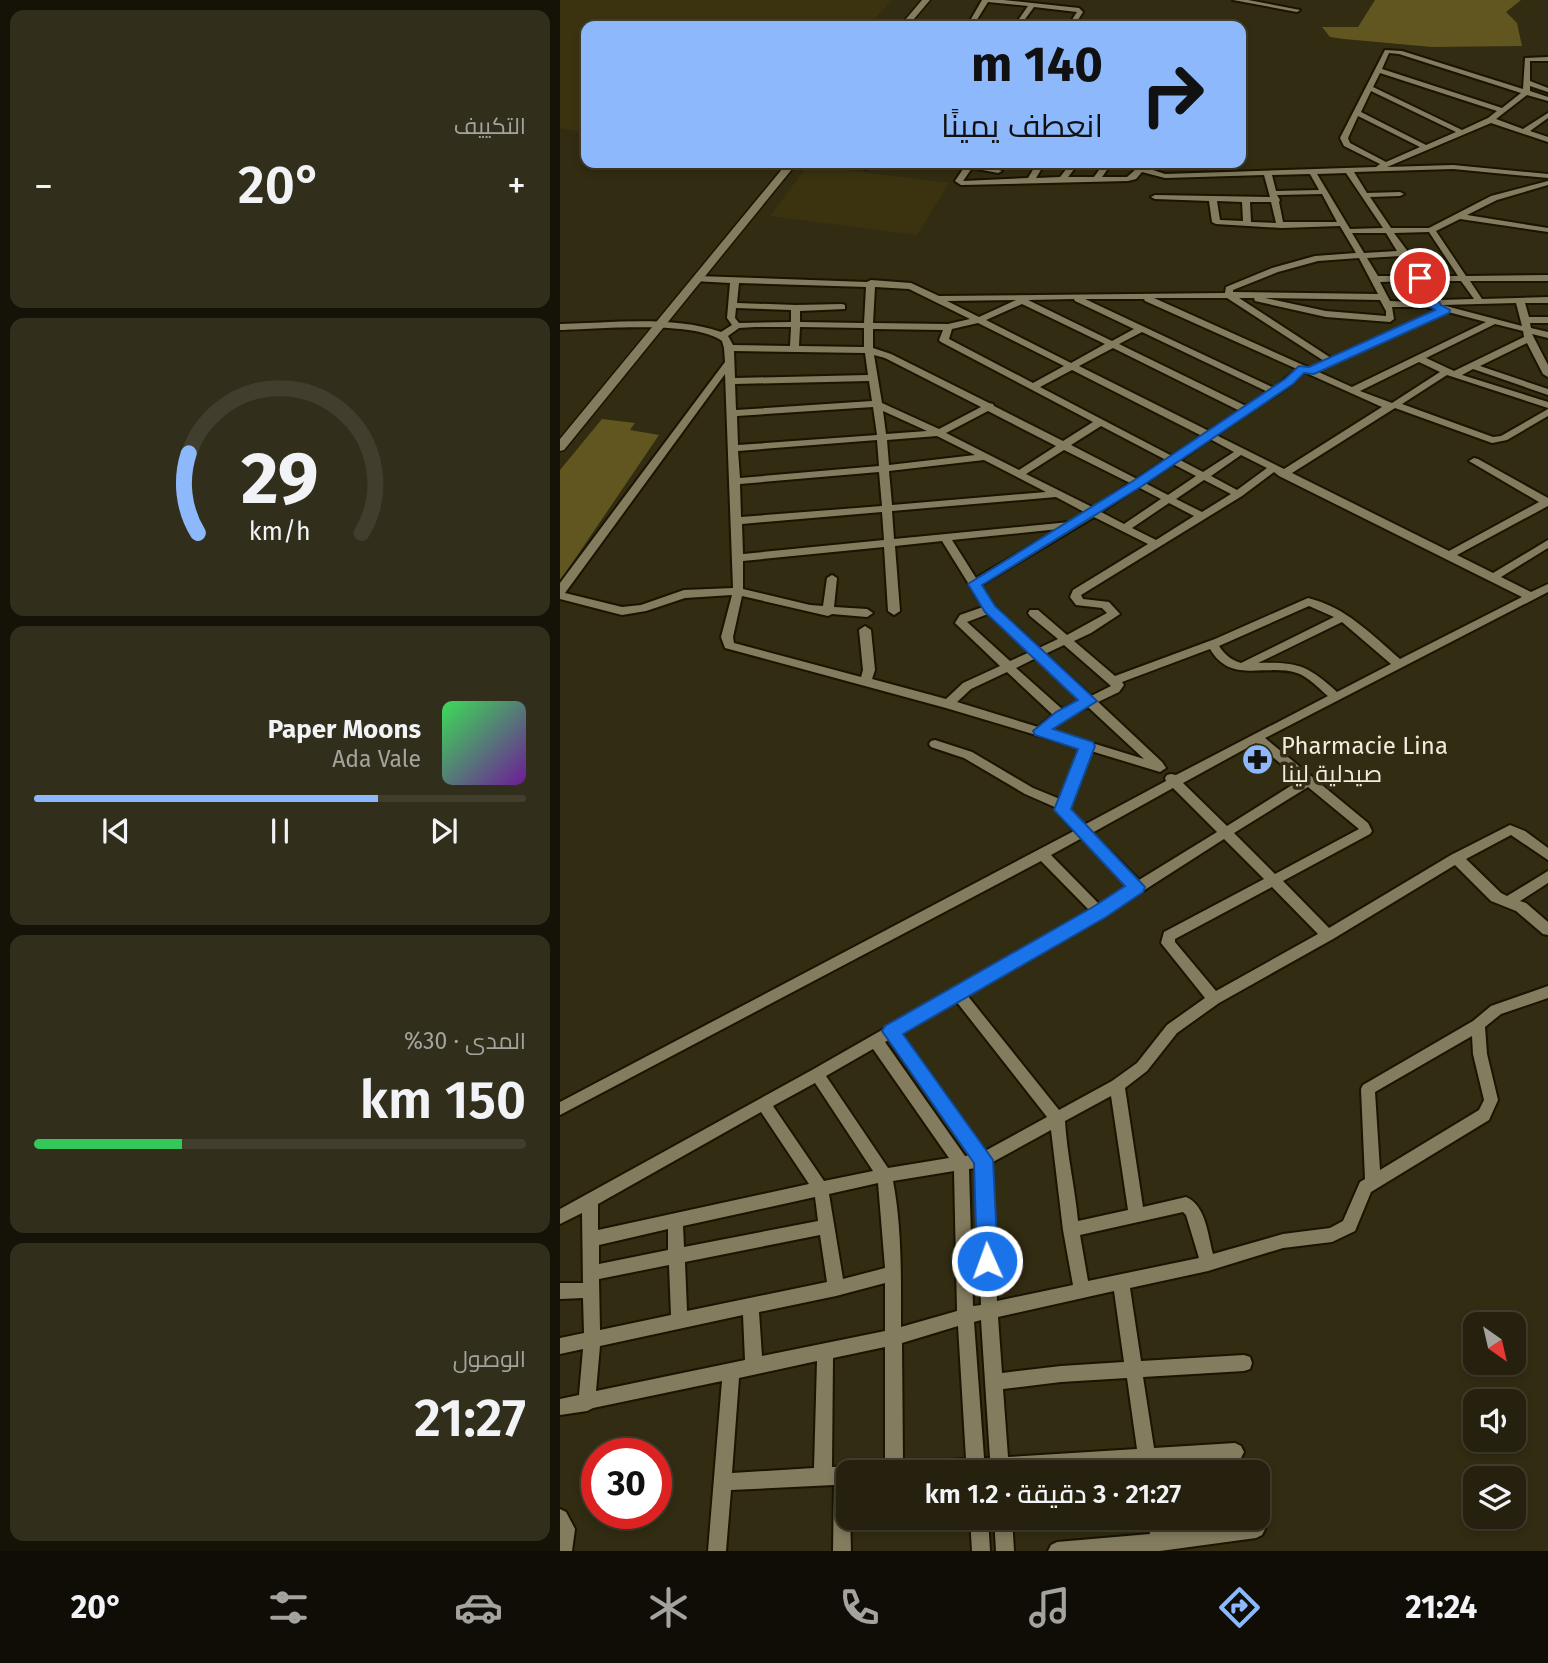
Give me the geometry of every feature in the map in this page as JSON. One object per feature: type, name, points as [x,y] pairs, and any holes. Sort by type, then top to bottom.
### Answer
[{"type":"street","points":[[908,21],[926,0]]},
{"type":"street","points":[[973,21],[986,0],[1079,10],[1074,21]]},
{"type":"street","points":[[1236,0],[1297,10]]},
{"type":"street","points":[[1021,21],[1032,5]]},
{"type":"street","points":[[1385,164],[1344,141],[1385,53],[1392,51],[1527,88],[1548,90]]},
{"type":"street","points":[[1374,170],[1491,120],[1527,88],[1527,59],[1548,59]]},
{"type":"street","points":[[1378,70],[1504,111]]},
{"type":"street","points":[[1408,88],[1418,83]]},
{"type":"street","points":[[1370,88],[1461,132]]},
{"type":"street","points":[[1527,88],[1548,99]]},
{"type":"street","points":[[1387,97],[1397,92]]},
{"type":"street","points":[[1358,113],[1424,147]]},
{"type":"street","points":[[1525,131],[1547,116]]},
{"type":"street","points":[[1491,120],[1548,139]]},
{"type":"street","points":[[967,168],[959,181],[961,183],[1128,179],[1141,168],[1165,176],[1470,167],[1548,176]]},
{"type":"street","points":[[560,447],[788,168]]},
{"type":"street","points":[[986,168],[998,171]]},
{"type":"street","points":[[991,183],[1001,168]]},
{"type":"street","points":[[1031,180],[1038,168]]},
{"type":"street","points":[[1063,180],[1071,168]]},
{"type":"street","points":[[1097,179],[1105,168]]},
{"type":"street","points":[[1349,171],[1387,232],[1405,253],[1435,305],[1445,310],[1548,335]]},
{"type":"street","points":[[1243,295],[1302,310],[1386,320],[1391,316],[1362,255],[1313,173]]},
{"type":"street","points":[[1268,174],[1279,223],[1282,226]]},
{"type":"street","points":[[1213,200],[1216,222],[1387,232],[1432,230],[1494,198],[1548,183]]},
{"type":"street","points":[[1156,197],[1213,200],[1324,192]]},
{"type":"street","points":[[1364,195],[1400,194]]},
{"type":"street","points":[[1246,199],[1246,221],[1249,224]]},
{"type":"street","points":[[1460,216],[1548,230]]},
{"type":"street","points":[[1432,230],[1479,301]]},
{"type":"street","points":[[1331,362],[1229,295],[1228,289],[1297,263],[1338,255],[1405,253]]},
{"type":"street","points":[[1375,279],[1548,278]]},
{"type":"street","points":[[697,279],[911,286],[1532,597]]},
{"type":"street","points":[[735,280],[732,321],[737,326]]},
{"type":"street","points":[[871,283],[869,350],[882,438],[894,611]]},
{"type":"street","points":[[938,298],[1243,295],[1435,305],[1548,300]]},
{"type":"street","points":[[1142,296],[1352,391],[1492,440],[1504,438],[1548,412]]},
{"type":"street","points":[[1072,297],[1274,391]]},
{"type":"street","points":[[560,327],[659,326],[722,336],[737,326],[868,324],[948,327],[978,320],[1021,299]]},
{"type":"street","points":[[1021,299],[1246,410]]},
{"type":"street","points":[[1520,300],[1527,329],[1545,362],[1548,374]]},
{"type":"street","points":[[733,306],[842,307]]},
{"type":"street","points":[[794,350],[796,308]]},
{"type":"street","points":[[1273,323],[1302,310]]},
{"type":"street","points":[[975,584],[1093,513],[1306,370],[1331,362],[1445,310]]},
{"type":"street","points":[[948,704],[961,689],[1066,640],[1114,614],[1105,605],[1080,602],[1075,597],[1077,593],[1238,494],[1450,373],[1472,366],[1527,329],[1548,320]]},
{"type":"street","points":[[1352,391],[1495,321]]},
{"type":"street","points":[[948,327],[946,342],[1238,494]]},
{"type":"street","points":[[1033,387],[1141,329]]},
{"type":"street","points":[[722,336],[729,348],[738,558],[738,591],[727,637],[729,645],[948,704],[1160,768]]},
{"type":"street","points":[[729,348],[869,350],[900,361],[1202,516]]},
{"type":"street","points":[[1420,359],[1450,373],[1548,405]]},
{"type":"street","points":[[730,362],[560,593],[622,611],[642,608],[684,594],[738,591],[828,612],[867,613]]},
{"type":"street","points":[[1472,366],[1548,392]]},
{"type":"street","points":[[731,381],[872,378]]},
{"type":"street","points":[[732,413],[875,404],[939,433],[1156,544]]},
{"type":"street","points":[[733,447],[939,433],[990,406]]},
{"type":"street","points":[[1019,474],[1100,422]]},
{"type":"street","points":[[1125,528],[1240,452]]},
{"type":"street","points":[[735,481],[883,470],[986,457]]},
{"type":"street","points":[[1474,461],[1547,502]]},
{"type":"street","points":[[736,521],[1057,494]]},
{"type":"street","points":[[1448,556],[1547,502]]},
{"type":"street","points":[[738,558],[1074,525]]},
{"type":"street","points":[[945,537],[990,609],[1175,781],[1328,935]]},
{"type":"street","points":[[1492,578],[1548,543]]},
{"type":"street","points":[[828,612],[832,578]]},
{"type":"street","points":[[560,1109],[1256,738],[1548,588]]},
{"type":"street","points":[[1114,681],[1308,602],[1320,604],[1342,618],[1400,665]]},
{"type":"street","points":[[990,609],[964,618],[961,623],[1061,715]]},
{"type":"street","points":[[1034,613],[1118,685],[1115,689],[1061,715],[1041,731]]},
{"type":"street","points":[[1242,667],[1342,618]]},
{"type":"street","points":[[865,630],[869,670],[865,682]]},
{"type":"street","points":[[1212,643],[1224,661],[1242,667],[1299,668],[1336,697]]},
{"type":"street","points":[[1214,999],[1167,940],[1169,936],[1366,831],[1364,826],[1256,738]]},
{"type":"street","points":[[935,744],[968,755],[1029,791],[1062,805]]},
{"type":"street","points":[[1087,746],[1062,805],[1066,816],[1137,887]]},
{"type":"street","points":[[560,1217],[1100,912],[1309,780]]},
{"type":"street","points":[[591,1239],[884,1175],[983,1160],[1117,1085],[1142,1067],[1171,1029],[1214,999],[1456,858],[1510,830],[1521,834],[1548,855]]},
{"type":"street","points":[[1042,854],[1100,912]]},
{"type":"street","points":[[1456,858],[1496,897],[1521,907],[1548,930]]},
{"type":"street","points":[[1510,901],[1548,876]]},
{"type":"street","points":[[1373,1181],[1368,1089],[1478,1025],[1496,1010],[1548,992]]},
{"type":"street","points":[[958,993],[1058,1119],[1059,1145],[1082,1292]]},
{"type":"street","points":[[560,1407],[893,1337],[965,1316],[1208,1263],[1283,1241],[1341,1232],[1353,1220],[1362,1192],[1373,1181],[1484,1115],[1489,1109],[1491,1100],[1480,1054],[1478,1025]]},
{"type":"street","points":[[891,1031],[983,1160],[989,1311],[999,1460]]},
{"type":"street","points":[[875,1040],[961,1163],[965,1316],[974,1460]]},
{"type":"street","points":[[817,1074],[884,1175],[891,1222],[893,1273],[894,1460]]},
{"type":"street","points":[[1117,1085],[1136,1213]]},
{"type":"street","points":[[764,1104],[821,1189],[836,1288]]},
{"type":"street","points":[[587,1403],[592,1340],[590,1199]]},
{"type":"street","points":[[1071,1230],[1179,1203],[1190,1207],[1208,1263]]},
{"type":"street","points":[[675,1220],[679,1320]]},
{"type":"street","points":[[560,1292],[676,1258],[826,1227]]},
{"type":"street","points":[[560,1346],[836,1288],[893,1273]]},
{"type":"street","points":[[1121,1284],[1147,1460]]},
{"type":"street","points":[[750,1306],[754,1366]]},
{"type":"street","points":[[823,1476],[825,1352]]},
{"type":"street","points":[[995,1382],[1061,1374],[1135,1372],[1152,1368],[1244,1363]]},
{"type":"street","points":[[717,1551],[731,1371]]},
{"type":"street","points":[[1175,1460],[1235,1451]]},
{"type":"street","points":[[722,1482],[836,1475]]},
{"type":"street","points":[[560,1518],[566,1529],[563,1551]]},
{"type":"street","points":[[842,1551],[843,1530]]},
{"type":"street","points":[[980,1530],[981,1551]]},
{"type":"street","points":[[1004,1530],[1005,1551]]},
{"type":"street","points":[[1158,1530],[1160,1542]]},
{"type":"street","points":[[1057,1551],[1160,1542],[1249,1530]]},
{"type":"shaded area","points":[[560,0],[892,0],[873,21],[581,21],[581,132],[560,128]]},
{"type":"shaded area","points":[[1375,0],[1521,0],[1506,12],[1517,23],[1522,46],[1432,47],[1344,39],[1330,37],[1322,27],[1358,27]]},
{"type":"shaded area","points":[[806,168],[832,168],[949,183],[917,235],[770,216]]},
{"type":"shaded area","points":[[602,419],[635,423],[630,430],[659,435],[560,581],[560,470]]},
{"type":"place","name":"Pharmacie Lina صيدلية لينا","points":[[1258,760]]},
{"type":"route","points":[[987,1261],[983,1160],[891,1031],[1100,912],[1137,887],[1062,810],[1087,746],[1041,731],[1061,715],[1089,701],[990,609],[975,584],[1137,484],[1289,382],[1303,368],[1309,371],[1445,310],[1434,306],[1436,303],[1420,278]]}]
